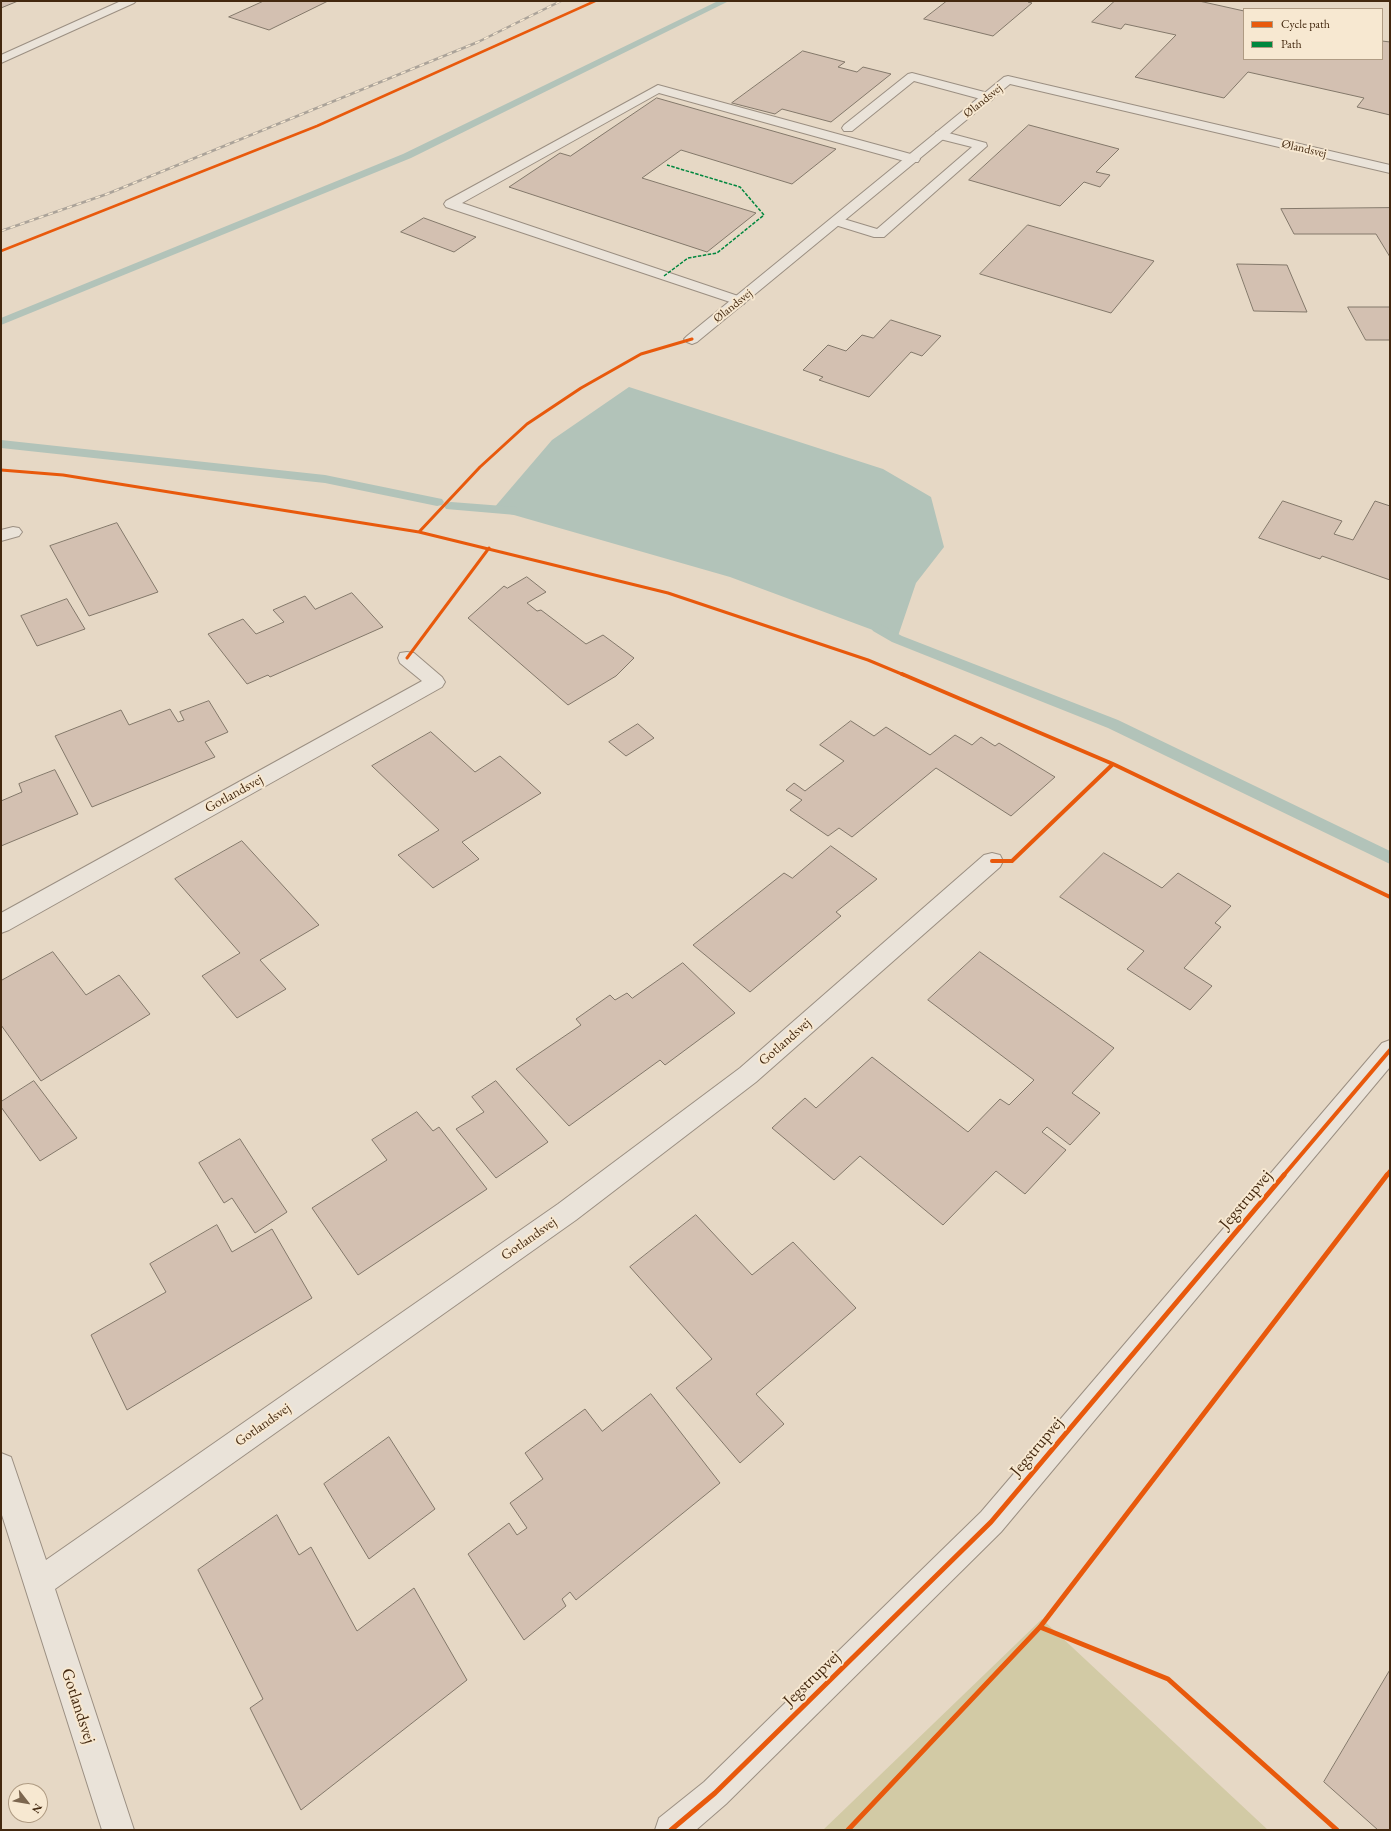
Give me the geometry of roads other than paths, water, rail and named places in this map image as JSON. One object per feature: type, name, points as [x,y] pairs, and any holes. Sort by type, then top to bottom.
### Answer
[{"type":"street","points":[[1,59],[130,1]]},
{"type":"street","points":[[848,128],[912,78],[988,97]]},
{"type":"street","name":"Ølandsvej","points":[[692,339],[1008,80],[1390,169]]},
{"type":"street","points":[[739,301],[451,204],[658,89],[913,159]]},
{"type":"street","points":[[837,221],[878,234],[981,146],[941,135]]},
{"type":"street","name":"Gotlandsvej","points":[[1,924],[435,682],[407,658]]},
{"type":"street","name":"Gotlandsvej","points":[[38,1583],[567,1212],[748,1075],[992,861]]},
{"type":"street","name":"Jegstrupvej","points":[[671,1830],[715,1792],[991,1522],[1390,1050]]},
{"type":"street","name":"Gotlandsvej","points":[[1,1468],[118,1830]]},
{"type":"waterway","points":[[1,322],[407,156],[725,1]]},
{"type":"waterway","points":[[1,444],[325,479],[437,502]]},
{"type":"waterway","points":[[451,506],[516,511]]},
{"type":"waterway","points":[[878,628],[897,639],[1113,724],[1390,858]]},
{"type":"railway","points":[[1,231],[107,194],[478,42],[561,1]]}]
